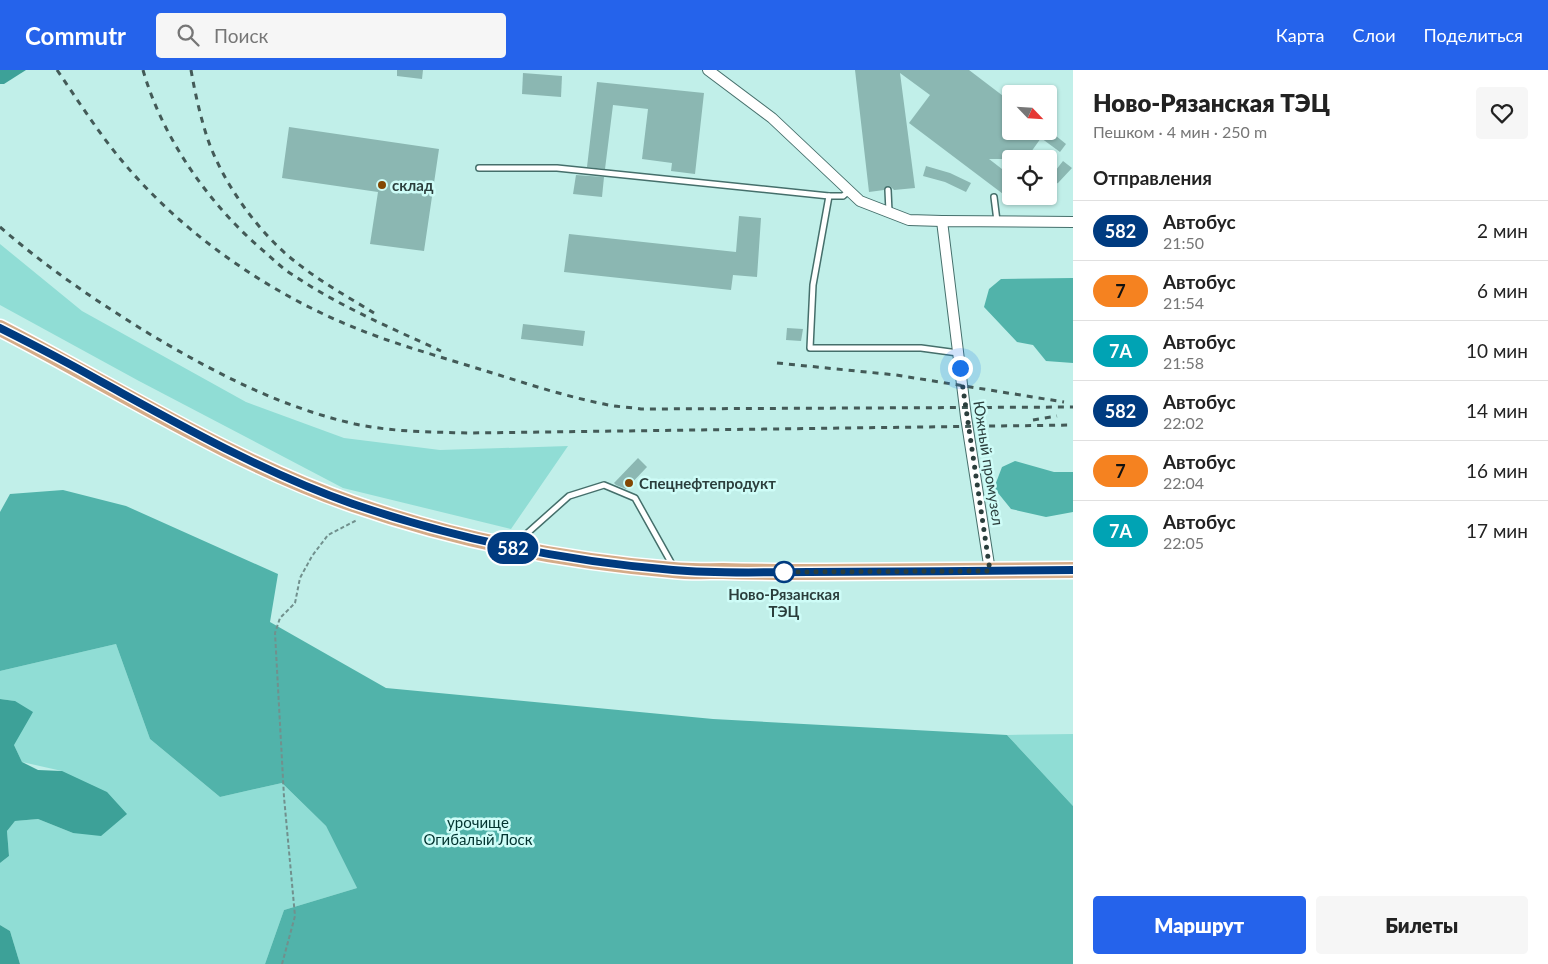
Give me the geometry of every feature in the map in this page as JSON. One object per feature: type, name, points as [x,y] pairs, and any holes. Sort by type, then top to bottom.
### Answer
[{"type":"main road","points":[[0,328],[69,363],[214,444],[254,463],[374,511],[441,531],[515,548],[610,564],[676,571],[1073,570]]},
{"type":"street","points":[[708,70],[772,118],[860,201],[909,220],[1073,222]]},
{"type":"street","name":"Южный промузел","points":[[942,221],[966,417],[990,571]]},
{"type":"lane","points":[[479,168],[557,168],[829,196],[843,196],[849,191]]},
{"type":"lane","points":[[888,190],[889,212]]},
{"type":"lane","points":[[829,196],[813,285],[810,348],[921,348],[958,353]]},
{"type":"lane","points":[[994,197],[997,222]]},
{"type":"lane","points":[[515,548],[523,537],[569,496],[604,486],[635,498],[676,571]]},
{"type":"path","points":[[282,964],[295,916],[284,797],[275,633],[280,618],[295,603],[300,578],[312,556],[328,535],[374,511]]},
{"type":"shaded area","points":[[0,70],[26,70],[4,84],[0,84]]},
{"type":"shaded area","points":[[0,244],[82,311],[246,402],[344,438],[440,450],[568,446],[511,529],[343,488],[139,381],[0,305]]},
{"type":"shaded area","points":[[116,644],[150,739],[220,797],[282,783],[326,826],[357,888],[284,910],[265,964],[20,964],[10,931],[0,925],[0,863],[9,856],[7,831],[15,821],[38,819],[73,833],[62,771],[22,762],[14,745],[15,701],[0,699],[0,671]]},
{"type":"shaded area","points":[[0,699],[15,701],[33,712],[14,745],[22,762],[38,770],[62,771],[107,792],[127,814],[101,836],[73,833],[38,819],[15,821],[7,831],[9,856],[0,863]]},
{"type":"shaded area","points":[[1073,734],[1073,806],[1007,735]]},
{"type":"shaded area","points":[[0,925],[10,931],[20,964],[0,964]]},
{"type":"green space","points":[[1073,278],[1073,363],[1046,361],[1033,345],[1017,342],[984,307],[989,289],[1001,279]]},
{"type":"green space","points":[[1015,461],[1054,472],[1073,472],[1073,512],[1046,517],[1011,509],[994,488],[1002,467]]},
{"type":"green space","name":"урочище Огибалый Лоск","points":[[63,490],[126,506],[278,574],[270,622],[386,688],[713,719],[1007,735],[1073,806],[1073,964],[265,964],[284,910],[357,888],[326,826],[282,783],[220,797],[150,739],[116,644],[0,671],[0,512],[10,494]]},
{"type":"building","points":[[397,70],[423,70],[422,79],[397,76]]},
{"type":"building","points":[[855,70],[969,70],[1002,95],[1002,140],[1040,140],[1032,150],[1002,150],[1002,159],[989,159],[1002,169],[1002,193],[909,123],[930,95],[900,73],[915,188],[894,190],[887,186],[884,190],[869,192]]},
{"type":"building","points":[[523,73],[562,76],[561,97],[522,94]]},
{"type":"building","points":[[597,82],[704,93],[695,174],[671,171],[672,163],[642,159],[648,109],[613,105],[605,169],[587,167]]},
{"type":"building","name":"склад","points":[[289,127],[439,149],[424,251],[370,244],[378,192],[282,178]]},
{"type":"building","points":[[1058,138],[1066,144],[1060,152],[1044,140],[1058,140]]},
{"type":"building","points":[[1063,161],[1072,168],[1057,183],[1057,169]]},
{"type":"building","points":[[926,166],[950,173],[971,183],[966,192],[945,182],[923,176]]},
{"type":"building","points":[[576,175],[604,177],[602,197],[573,194]]},
{"type":"building","points":[[739,216],[761,218],[757,277],[733,275],[731,290],[564,272],[569,234],[736,252]]},
{"type":"building","points":[[523,324],[585,331],[583,346],[521,339]]},
{"type":"building","points":[[787,328],[803,329],[801,341],[786,340]]},
{"type":"building","points":[[638,458],[647,467],[626,489],[616,485],[614,483]]},
{"type":"railway","points":[[57,70],[94,125],[118,156],[141,183],[194,232],[253,275],[284,294],[348,325],[394,342],[571,396],[609,405],[641,409],[1073,407]]},
{"type":"railway","points":[[143,70],[163,122],[176,147],[208,193],[246,235],[282,268],[328,297],[441,351]]},
{"type":"railway","points":[[191,70],[207,137],[222,172],[243,206],[269,237],[297,263],[325,283],[374,313]]},
{"type":"railway","points":[[0,227],[53,270],[90,296],[148,333],[197,361],[248,387],[300,408],[327,417],[369,427],[469,433],[1073,425]]},
{"type":"railway","points":[[777,363],[896,375],[1064,402]]},
{"type":"railway","points":[[1033,420],[1057,416]]},
{"type":"bus line","name":"582","points":[[0,328],[69,363],[214,444],[262,467],[351,503],[402,520],[515,548],[610,564],[676,571],[1073,570]]},
{"type":"place","name":"склад","points":[[382,185]]},
{"type":"place","name":"Спецнефтепродукт","points":[[629,483]]},
{"type":"place","name":"Ново-Рязанская ТЭЦ","points":[[784,572]]},
{"type":"route","points":[[784,572],[782,572],[990,571],[960,368]]}]
